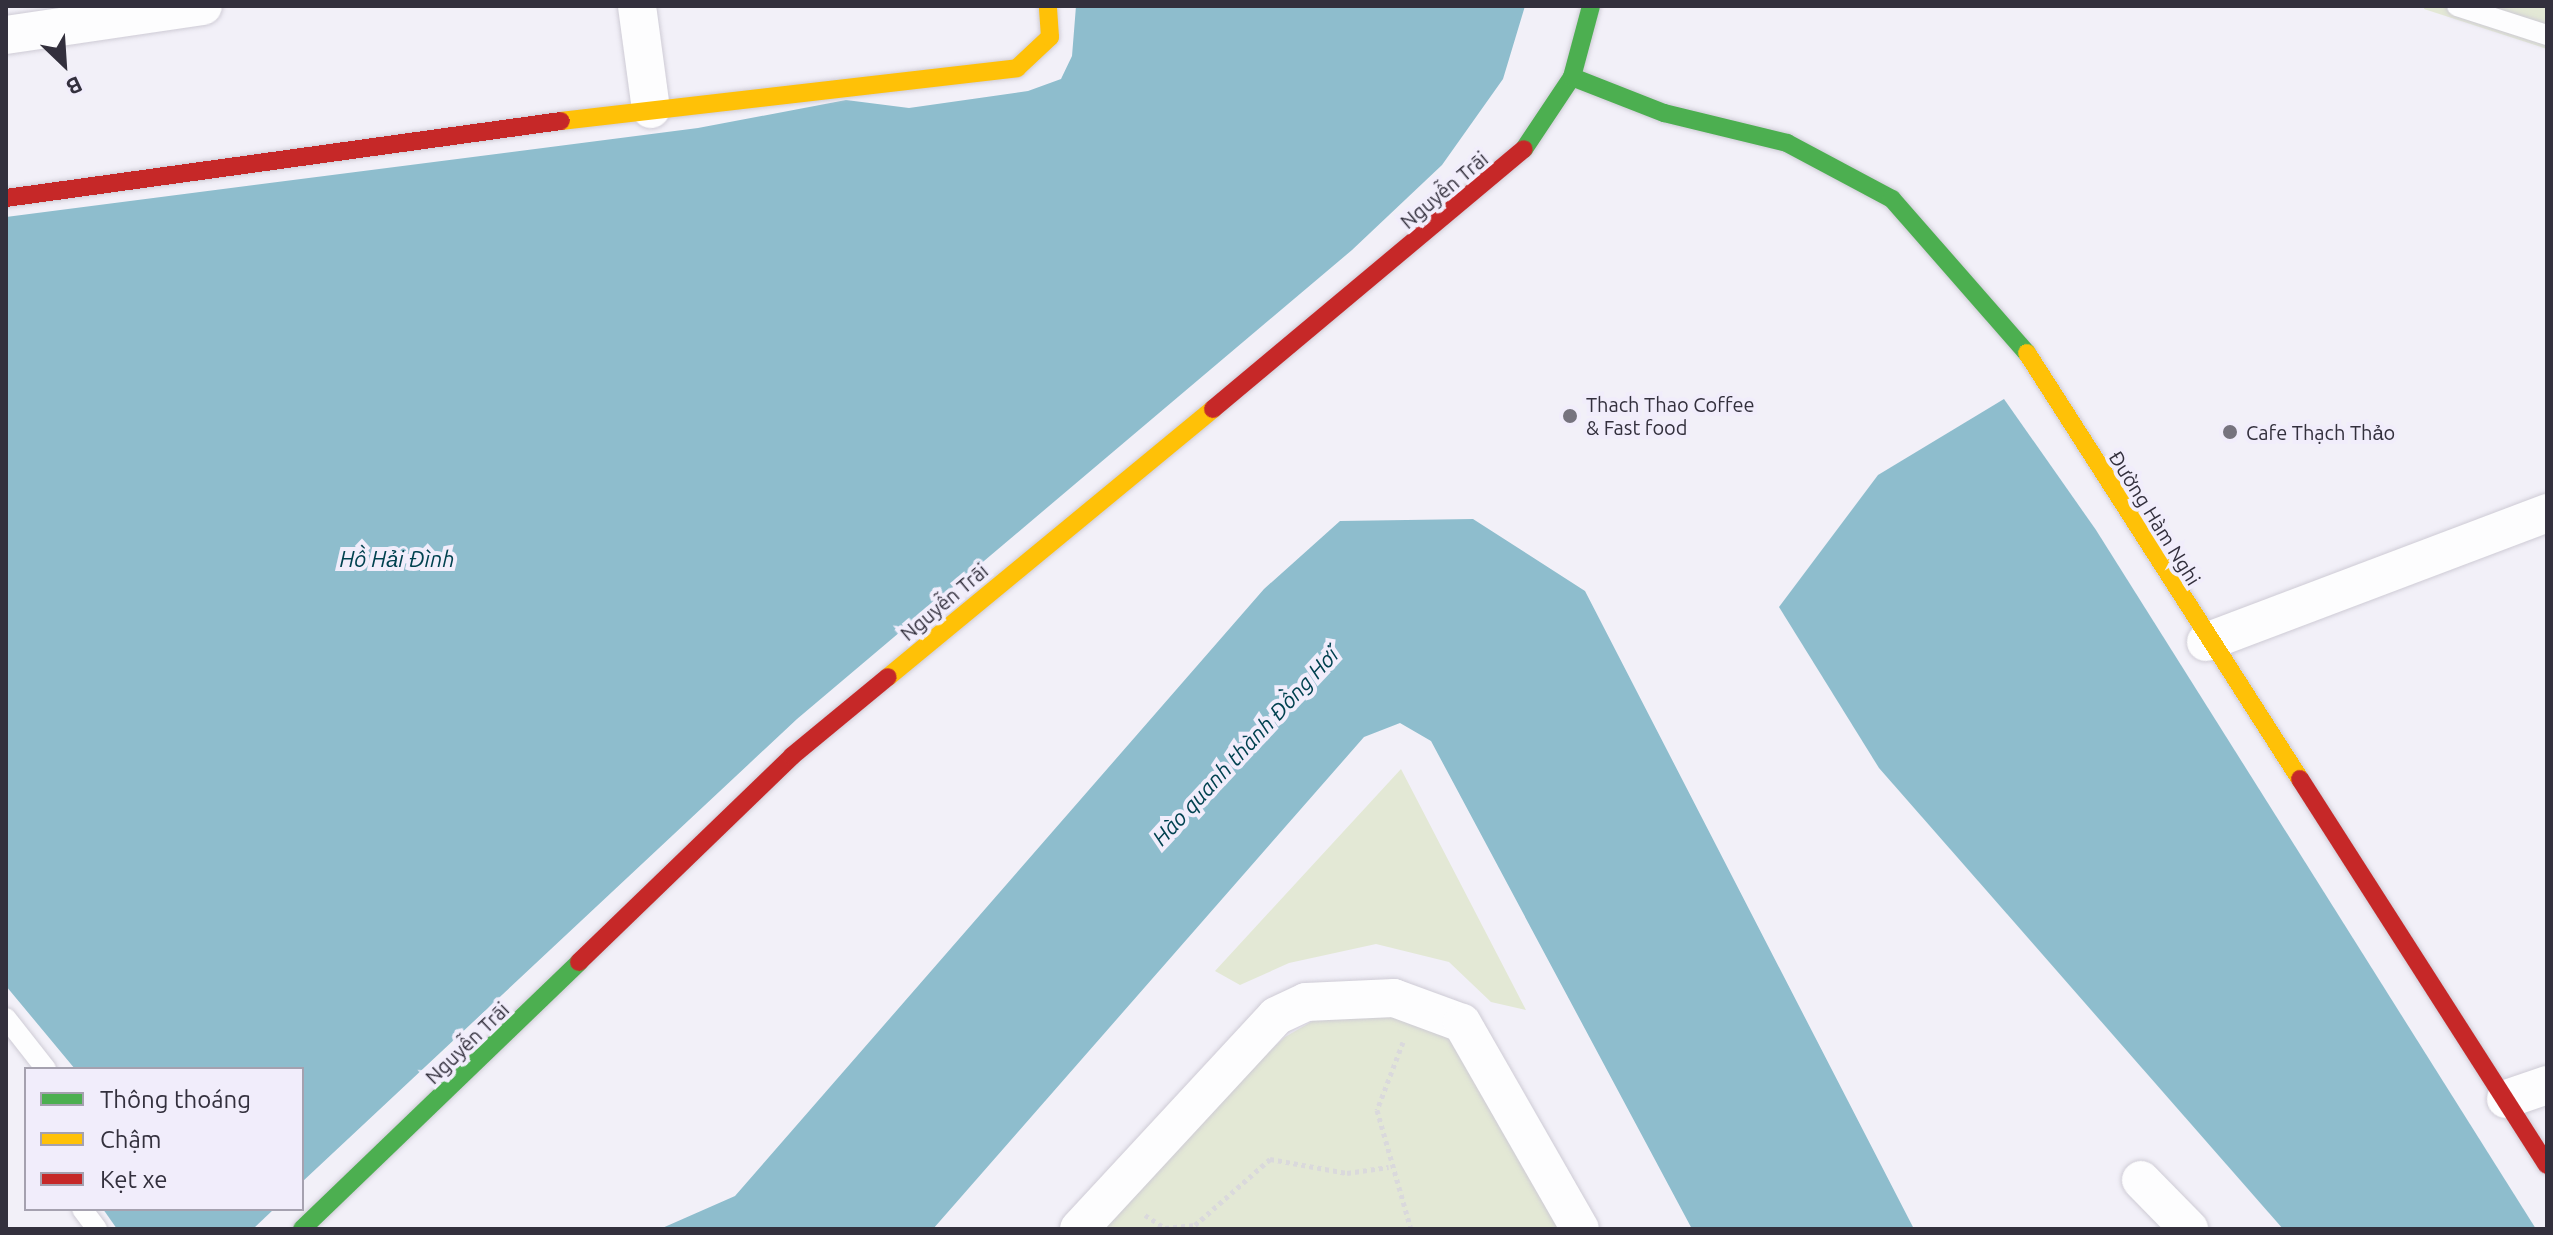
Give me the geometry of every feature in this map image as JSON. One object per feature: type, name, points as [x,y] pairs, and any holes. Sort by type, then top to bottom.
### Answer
[{"type":"street","points":[[6,35],[203,6]]},
{"type":"street","points":[[637,6],[651,109]]},
{"type":"street","points":[[6,198],[651,109],[1017,68],[1050,37],[1048,6]]},
{"type":"street","name":"Nguyễn Trãi","points":[[302,1229],[792,756],[1518,157],[1572,77],[1591,6]]},
{"type":"street","name":"Đường Hàm Nghi","points":[[1572,77],[1664,113],[1787,143],[1892,199],[2021,344],[2206,642],[2547,1165]]},
{"type":"street","points":[[2206,642],[2547,513]]},
{"type":"street","points":[[1079,1229],[1276,1016],[1306,1002],[1394,998],[1462,1023],[1580,1229]]},
{"type":"street","points":[[2506,1099],[2547,1085]]},
{"type":"street","points":[[2141,1180],[2189,1229]]},
{"type":"lane","points":[[2457,6],[2547,35]]},
{"type":"lane","points":[[6,1018],[44,1067]]},
{"type":"lane","points":[[84,1211],[97,1229]]},
{"type":"path","points":[[1394,998],[1405,1049],[1377,1110],[1389,1167],[1411,1229]]},
{"type":"path","points":[[1112,1192],[1165,1228],[1195,1227],[1270,1159],[1347,1173],[1389,1167]]},
{"type":"green space","points":[[2425,6],[2547,6],[2547,49],[2424,9]]},
{"type":"green space","points":[[1401,769],[1526,1010],[1491,1002],[1449,962],[1376,944],[1289,963],[1240,985],[1215,971]]},
{"type":"green space","points":[[1358,1010],[1445,1026],[1571,1229],[1105,1229],[1185,1129],[1285,1037],[1323,1015]]},
{"type":"water","name":"Hồ Hải Đình","points":[[1076,6],[1525,6],[1503,79],[1442,165],[1352,250],[797,719],[304,1180],[304,1067],[73,1067],[6,986],[6,217],[698,128],[846,100],[909,108],[1028,91],[1061,79],[1072,56]]},
{"type":"water","points":[[2004,399],[2096,530],[2536,1229],[2283,1229],[1879,768],[1779,607],[1878,475]]},
{"type":"water","name":"Hào quanh thành Đồng Hới","points":[[1473,519],[1585,591],[1914,1229],[1692,1229],[1431,741],[1400,723],[1364,737],[933,1229],[660,1229],[735,1196],[1264,589],[1340,521]]},
{"type":"water","points":[[104,1211],[272,1211],[253,1229],[117,1229]]},
{"type":"traffic: fast","points":[[1524,149],[1572,77],[1591,6]]},
{"type":"traffic: fast","points":[[1572,77],[1664,113],[1787,143],[1892,199],[2027,353]]},
{"type":"traffic: fast","points":[[302,1229],[579,962]]},
{"type":"traffic: slow","points":[[561,121],[1017,68],[1050,37],[1048,6]]},
{"type":"traffic: slow","points":[[2027,353],[2300,779]]},
{"type":"traffic: slow","points":[[888,677],[1213,409]]},
{"type":"traffic: jam","points":[[6,198],[561,121]]},
{"type":"traffic: jam","points":[[1213,409],[1524,149]]},
{"type":"traffic: jam","points":[[579,962],[792,756],[888,677]]},
{"type":"traffic: jam","points":[[2300,779],[2547,1165]]},
{"type":"place","name":"Thach Thao Coffee & Fast food","points":[[1570,416]]},
{"type":"place","name":"Cafe Thạch Thảo","points":[[2230,432]]}]
